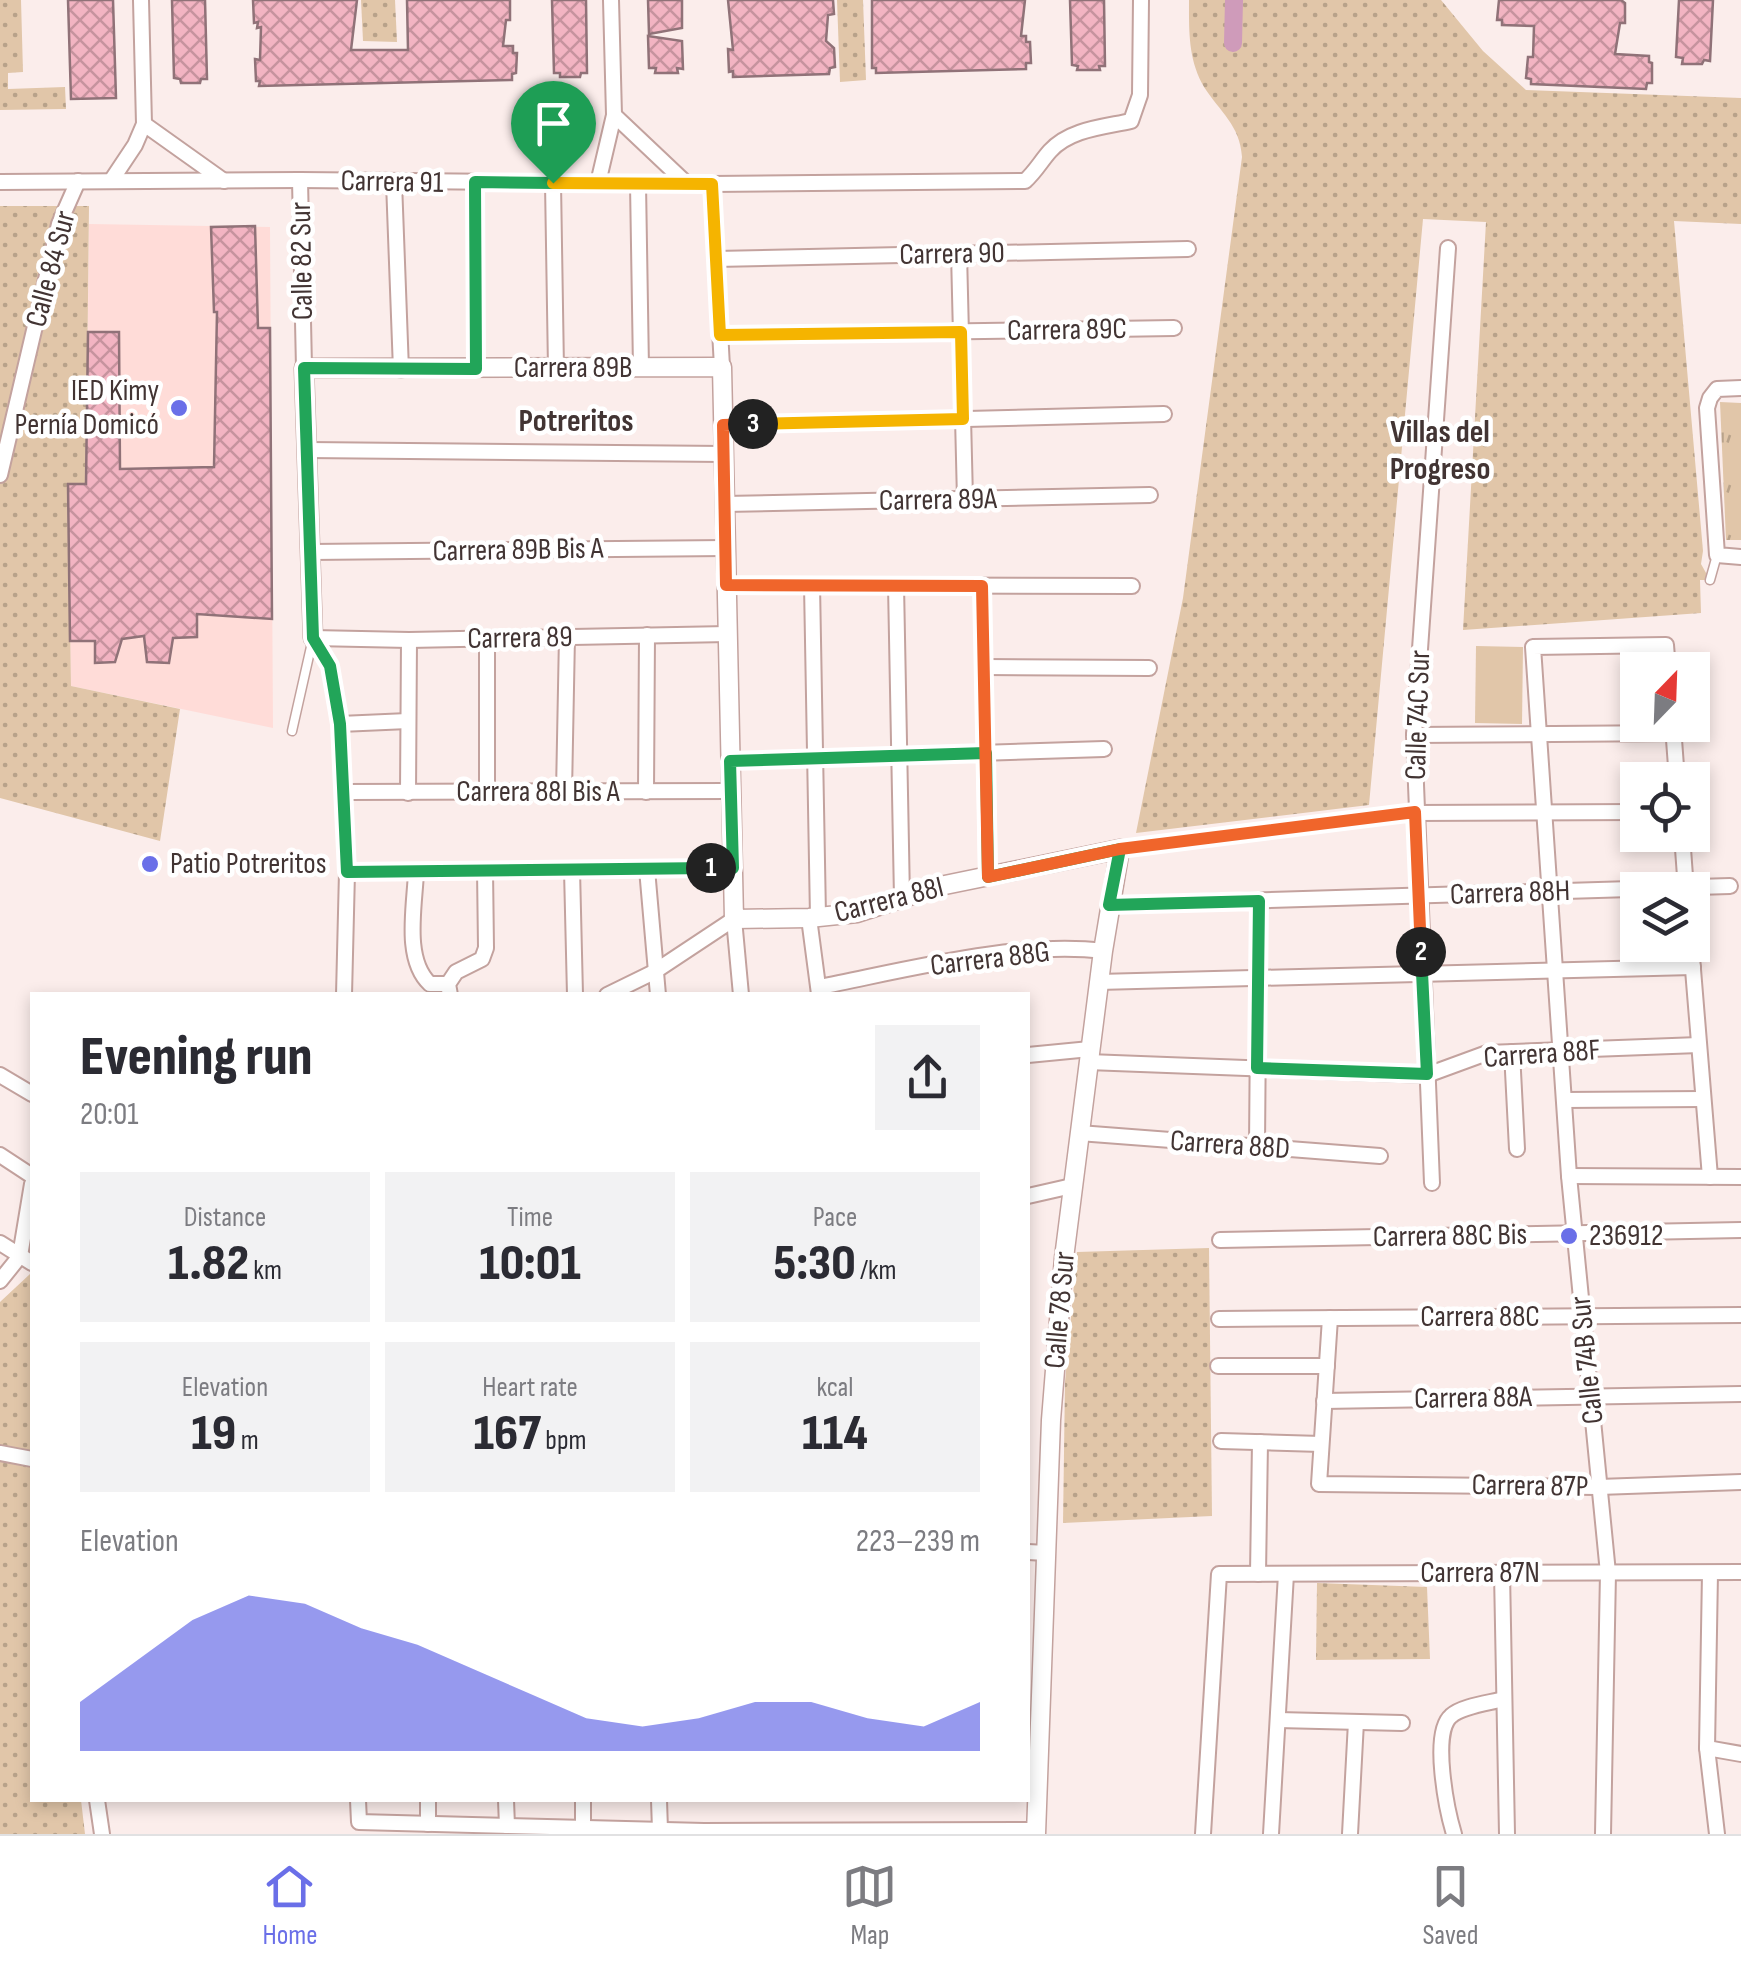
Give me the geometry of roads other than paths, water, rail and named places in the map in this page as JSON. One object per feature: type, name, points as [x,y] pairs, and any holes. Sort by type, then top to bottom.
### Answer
[{"type":"street","points":[[111,180],[144,124],[141,0]]},
{"type":"street","points":[[598,183],[614,116],[611,0]]},
{"type":"street","name":"Carrera 91","points":[[0,182],[712,184],[1025,180],[1051,149],[1074,134],[1131,121],[1140,95],[1140,0]]},
{"type":"street","points":[[614,116],[688,184]]},
{"type":"street","points":[[144,124],[226,182]]},
{"type":"street","name":"Calle 82 Sur","points":[[300,180],[313,638],[330,666],[340,724],[347,872],[344,992]]},
{"type":"street","name":"Calle 84 Sur","points":[[0,474],[59,224],[78,181]]},
{"type":"street","points":[[394,182],[400,370]]},
{"type":"street","points":[[475,182],[476,369]]},
{"type":"street","points":[[553,183],[556,368]]},
{"type":"street","points":[[638,184],[641,368]]},
{"type":"street","points":[[712,184],[722,367],[734,919],[740,992]]},
{"type":"street","name":"Carrera 90","points":[[716,258],[1188,248]]},
{"type":"street","name":"Calle 74C Sur","points":[[1432,1183],[1414,735],[1448,248]]},
{"type":"street","points":[[959,253],[965,499]]},
{"type":"street","name":"Carrera 89C","points":[[720,335],[1174,328]]},
{"type":"street","name":"Carrera 89B","points":[[304,368],[722,367]]},
{"type":"street","points":[[1741,388],[1717,389],[1707,408],[1721,556],[1741,558]]},
{"type":"street","points":[[723,425],[1164,414]]},
{"type":"street","points":[[308,450],[724,454]]},
{"type":"street","name":"Carrera 89A","points":[[725,504],[1150,495]]},
{"type":"street","name":"Carrera 89B Bis A","points":[[310,552],[726,548]]},
{"type":"street","points":[[726,585],[1132,586]]},
{"type":"street","points":[[812,585],[813,918],[819,991]]},
{"type":"street","points":[[896,586],[902,898]]},
{"type":"street","points":[[982,586],[988,877]]},
{"type":"street","name":"Carrera 89","points":[[313,638],[728,634]]},
{"type":"street","points":[[646,792],[648,635]]},
{"type":"street","points":[[564,792],[567,636]]},
{"type":"street","points":[[487,638],[487,792]]},
{"type":"street","points":[[408,793],[409,640]]},
{"type":"street","name":"Calle 74B Sur","points":[[1603,1834],[1608,1573],[1569,1176],[1533,647],[1666,644],[1667,652]]},
{"type":"street","points":[[984,667],[1150,668]]},
{"type":"street","points":[[340,724],[408,721]]},
{"type":"street","points":[[1414,735],[1620,731]]},
{"type":"street","points":[[730,761],[1104,749]]},
{"type":"street","name":"Carrera 88I Bis A","points":[[345,792],[731,791]]},
{"type":"street","name":"Carrera 88I","points":[[1415,812],[1620,812]]},
{"type":"street","name":"Carrera 88I","points":[[734,919],[857,913],[940,886],[1120,849]]},
{"type":"street","name":"Calle 78 Sur","points":[[1036,1832],[1037,1552],[1072,1186],[1102,951],[1120,849]]},
{"type":"street","points":[[347,872],[733,868]]},
{"type":"street","points":[[647,869],[657,992]]},
{"type":"street","points":[[416,871],[414,950],[430,984],[452,984],[482,959],[486,948],[484,870]]},
{"type":"street","points":[[572,870],[575,992]]},
{"type":"street","name":"Carrera 88H","points":[[1710,887],[1730,886]]},
{"type":"street","name":"Carrera 88H","points":[[1109,905],[1620,890]]},
{"type":"street","points":[[1256,1146],[1259,901]]},
{"type":"street","points":[[613,992],[654,972],[734,919]]},
{"type":"street","name":"Carrera 88G","points":[[819,991],[945,963],[1035,951],[1102,951]]},
{"type":"street","points":[[1693,962],[1710,1176]]},
{"type":"street","points":[[1098,982],[1693,967]]},
{"type":"street","name":"Carrera 88F","points":[[1030,1055],[1427,1074],[1487,1053],[1699,1046]]},
{"type":"street","points":[[1512,1052],[1517,1149]]},
{"type":"street","points":[[0,1075],[30,1093]]},
{"type":"street","points":[[1564,1100],[1704,1099]]},
{"type":"street","name":"Carrera 88D","points":[[1079,1133],[1380,1156]]},
{"type":"street","points":[[0,1155],[30,1175]]},
{"type":"street","points":[[1569,1176],[1741,1177]]},
{"type":"street","points":[[1030,1196],[1072,1186]]},
{"type":"street","points":[[0,1282],[26,1260],[30,1209]]},
{"type":"street","name":"Carrera 88C Bis","points":[[1220,1240],[1741,1230]]},
{"type":"street","points":[[0,1243],[26,1260]]},
{"type":"street","name":"Carrera 88C","points":[[1219,1318],[1741,1315]]},
{"type":"street","points":[[1220,1441],[1322,1444],[1330,1318]]},
{"type":"street","points":[[1218,1366],[1326,1366]]},
{"type":"street","name":"Carrera 88A","points":[[1324,1401],[1741,1394]]},
{"type":"street","points":[[1258,1574],[1260,1442]]},
{"type":"street","name":"Carrera 87P","points":[[1322,1444],[1319,1484],[1599,1487],[1741,1482]]},
{"type":"street","points":[[0,1453],[30,1459]]},
{"type":"street","name":"Carrera 87N","points":[[1203,1834],[1219,1574],[1741,1572]]},
{"type":"street","points":[[1502,1573],[1507,1834]]},
{"type":"street","points":[[1710,1573],[1707,1748],[1717,1834]]},
{"type":"street","points":[[1271,1834],[1286,1574]]},
{"type":"street","points":[[1454,1834],[1443,1782],[1445,1725],[1454,1713],[1504,1699]]},
{"type":"street","points":[[1278,1720],[1402,1723]]},
{"type":"street","points":[[1350,1834],[1356,1722]]},
{"type":"street","points":[[1707,1748],[1741,1754]]},
{"type":"street","points":[[96,1802],[102,1834]]},
{"type":"street","points":[[358,1802],[359,1822],[601,1831],[1036,1832]]},
{"type":"street","points":[[428,1802],[428,1824]]},
{"type":"street","points":[[506,1802],[507,1826]]},
{"type":"street","points":[[583,1802],[583,1828]]},
{"type":"street","points":[[659,1802],[660,1830]]},
{"type":"lane","points":[[1710,580],[1721,556]]},
{"type":"lane","points":[[292,732],[313,638]]},
{"type":"lane","name":"Carrera 88I","points":[[1120,849],[1415,812]]},
{"type":"waterway","points":[[1233,43],[1234,0]]},
{"type":"place","name":"IED Kimy Pernía Domicó","points":[[179,408]]},
{"type":"place","name":"Patio Potreritos","points":[[150,864]]},
{"type":"place","name":"236912","points":[[1569,1236]]},
{"type":"district","name":"Potreritos","points":[[576,421]]},
{"type":"district","name":"Villas del Progreso","points":[[1440,450]]}]
